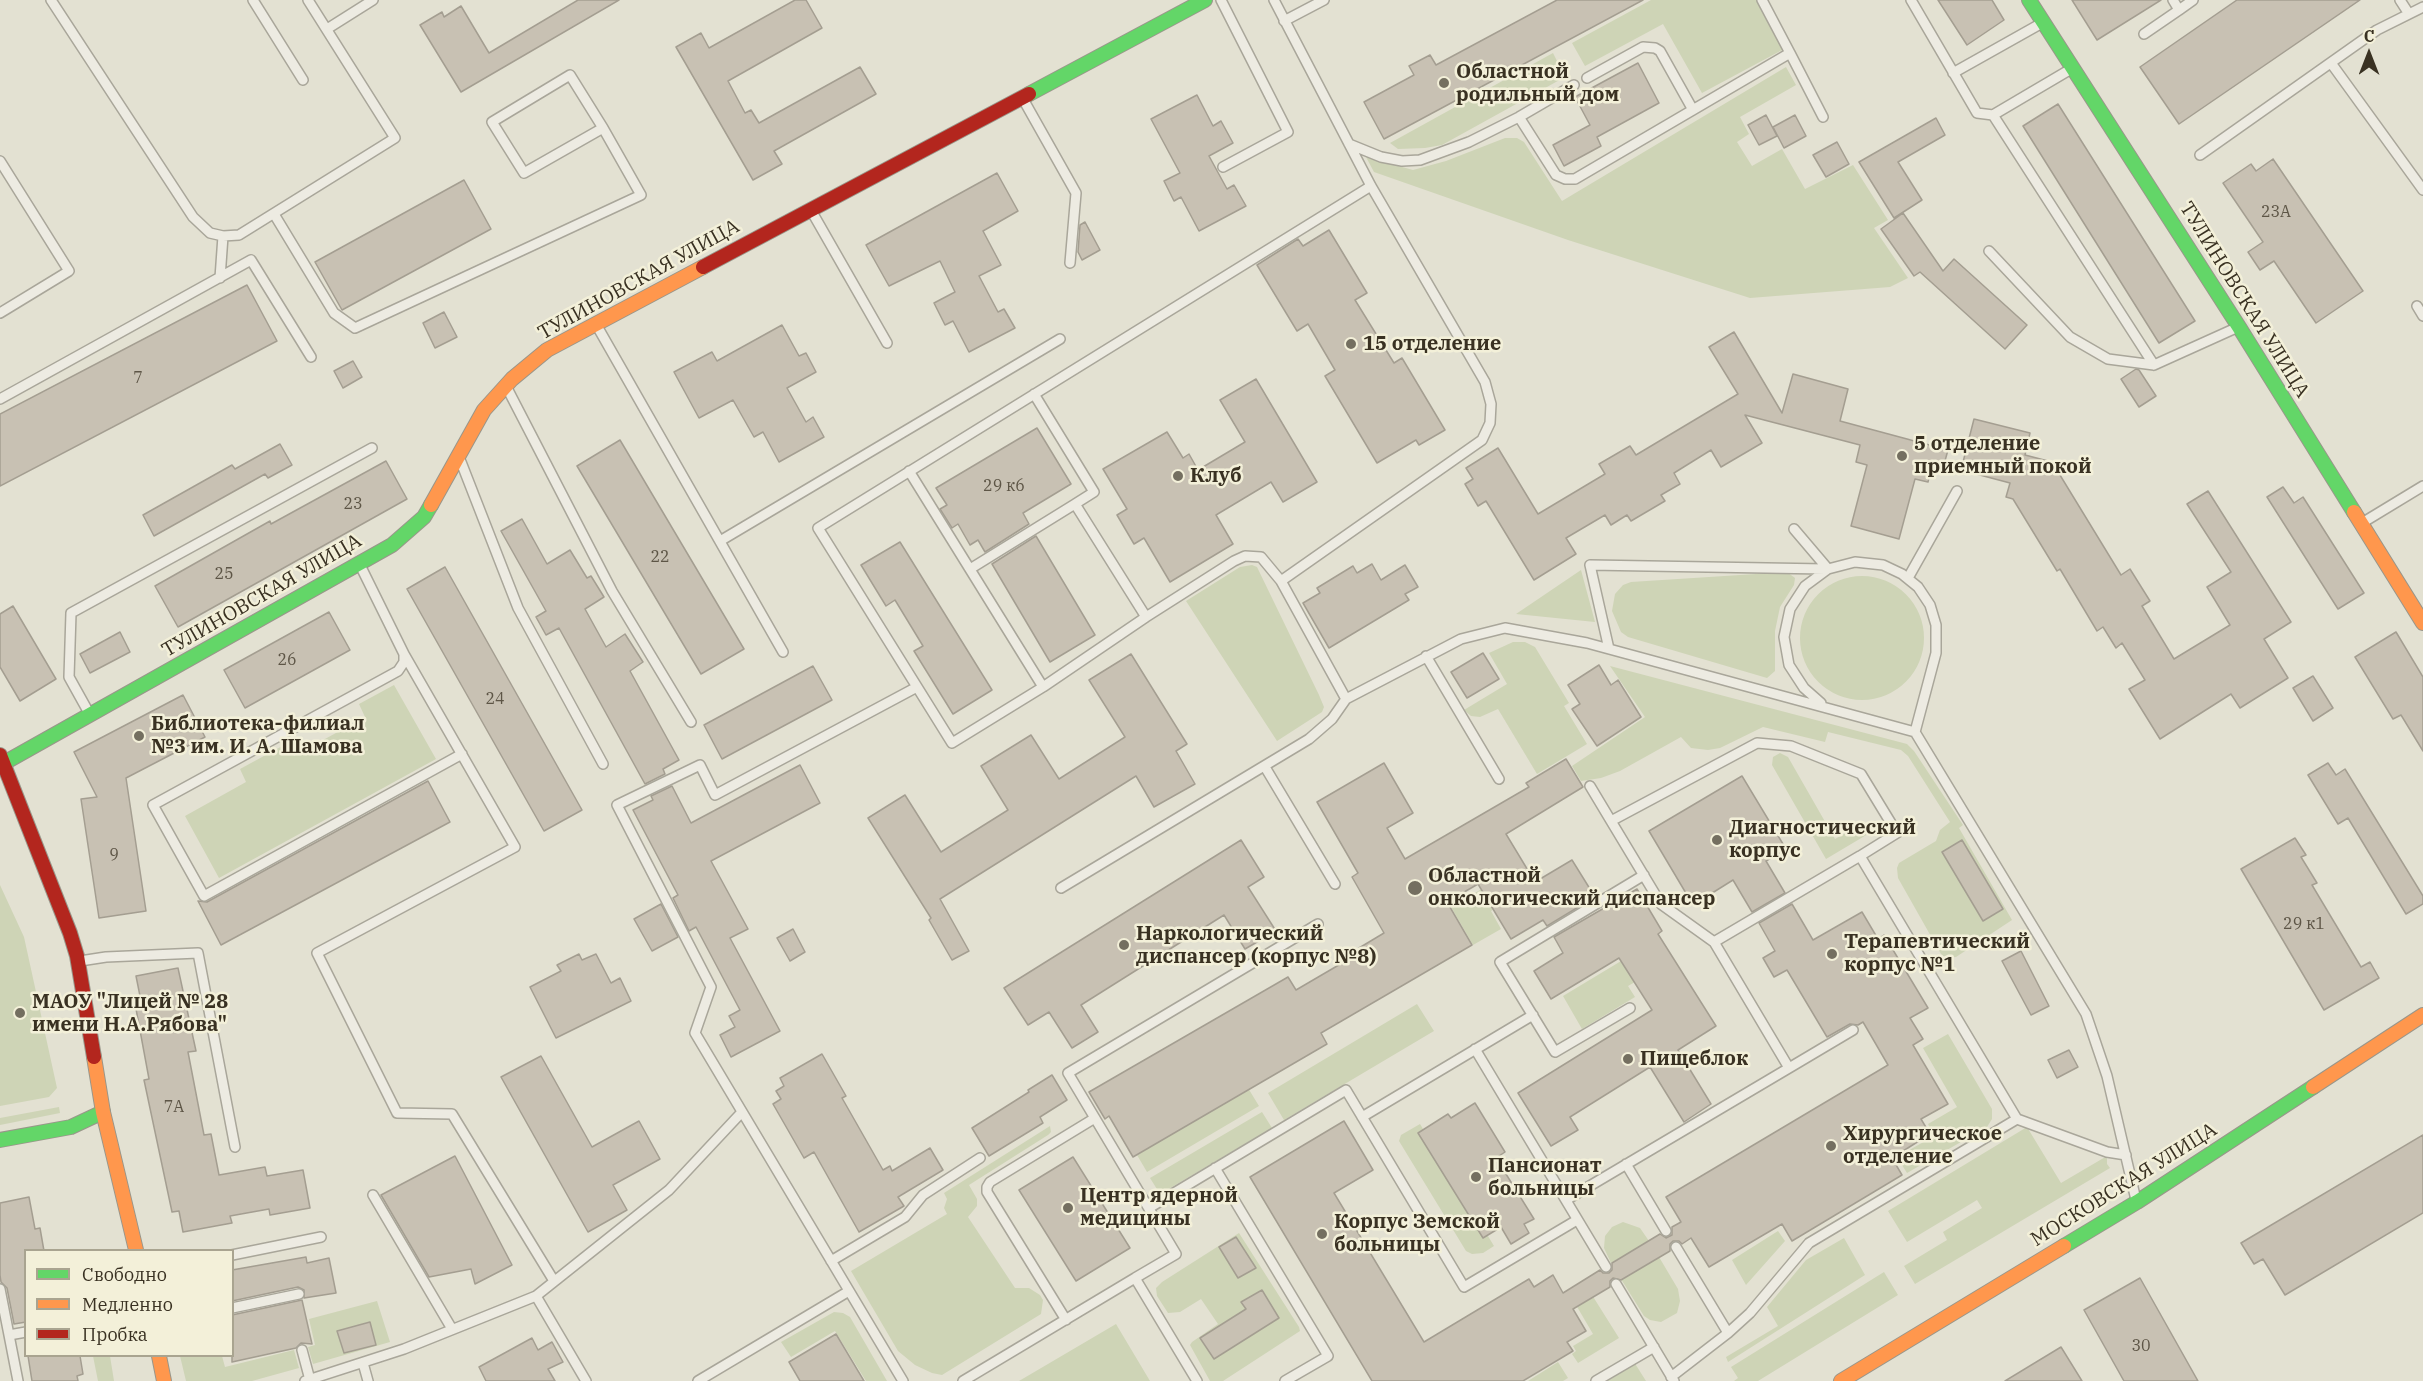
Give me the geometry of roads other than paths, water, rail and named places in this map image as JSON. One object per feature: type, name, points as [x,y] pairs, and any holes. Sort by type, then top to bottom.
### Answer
[{"type":"street","name":"ТУЛИНОВСКАЯ УЛИЦА","points":[[2,759],[91,716],[392,545],[424,517],[484,410],[506,386],[547,350],[1205,0]]},
{"type":"street","name":"ТУЛИНОВСКАЯ УЛИЦА","points":[[2030,0],[2239,327],[2423,622]]},
{"type":"street","points":[[2,759],[59,902],[77,962],[103,1112],[136,1249]]},
{"type":"street","name":"МОСКОВСКАЯ УЛИЦА","points":[[1841,1381],[2137,1202],[2421,1020]]},
{"type":"street","points":[[0,1140],[71,1127],[103,1112]]},
{"type":"street","points":[[159,1357],[164,1381]]},
{"type":"lane","points":[[51,0],[193,217],[210,233],[223,236],[238,235],[395,138],[308,0]]},
{"type":"lane","points":[[253,0],[303,80]]},
{"type":"lane","points":[[327,29],[373,0]]},
{"type":"lane","points":[[1221,0],[1288,132],[1223,168]]},
{"type":"lane","points":[[1274,0],[1371,186],[1485,382],[1491,404],[1490,423],[1482,440],[1281,581]]},
{"type":"lane","points":[[1284,21],[1324,0]]},
{"type":"lane","points":[[1762,0],[1823,117]]},
{"type":"lane","points":[[1911,0],[1977,113],[1993,115],[2072,68]]},
{"type":"lane","points":[[2173,0],[2179,10]]},
{"type":"lane","points":[[2144,34],[2193,0]]},
{"type":"lane","points":[[2400,0],[2409,14]]},
{"type":"lane","points":[[2200,155],[2377,30],[2423,7]]},
{"type":"lane","points":[[1953,73],[2044,22]]},
{"type":"lane","points":[[1587,78],[1643,47],[1655,48],[1660,51],[1693,110]]},
{"type":"lane","points":[[1519,117],[1556,175],[1570,180],[1575,179],[1790,53]]},
{"type":"lane","points":[[2331,63],[2423,190]]},
{"type":"lane","points":[[274,214],[334,313],[355,328],[641,195],[603,128],[570,75],[492,122],[524,173],[603,128]]},
{"type":"lane","points":[[1349,144],[1402,161],[1420,160],[1469,142],[1519,117],[1574,85]]},
{"type":"lane","points":[[1022,97],[1077,193],[1070,263]]},
{"type":"lane","points":[[1993,115],[2154,364]]},
{"type":"lane","points":[[0,161],[69,270],[0,313]]},
{"type":"lane","points":[[1346,699],[1281,581],[1261,557],[1245,556],[1146,617],[1043,687],[952,743],[818,528],[1371,186]]},
{"type":"lane","points":[[810,210],[887,343]]},
{"type":"lane","points":[[220,278],[223,236]]},
{"type":"lane","points":[[1989,250],[2070,337],[2108,359],[2154,364],[2239,327]]},
{"type":"lane","points":[[0,399],[251,260],[311,357]]},
{"type":"lane","points":[[2417,306],[2423,316]]},
{"type":"lane","points":[[596,324],[783,652]]},
{"type":"lane","points":[[720,541],[1060,339]]},
{"type":"lane","points":[[506,386],[612,591],[691,722]]},
{"type":"lane","points":[[970,569],[1094,492],[1034,394]]},
{"type":"lane","points":[[91,716],[69,677],[71,612],[372,448]]},
{"type":"lane","points":[[458,455],[518,608],[603,765]]},
{"type":"lane","points":[[909,471],[1043,687]]},
{"type":"lane","points":[[2360,524],[2423,486]]},
{"type":"lane","points":[[1908,578],[1957,491]]},
{"type":"lane","points":[[1075,504],[1146,617]]},
{"type":"lane","points":[[1794,529],[1828,569]]},
{"type":"lane","points":[[359,563],[404,654],[515,847],[317,953],[397,1113],[452,1114],[554,1281]]},
{"type":"lane","points":[[1839,711],[1820,702],[1799,683],[1789,665],[1785,644],[1788,616],[1797,597],[1810,581],[1828,569],[1848,563],[1876,563],[1896,570],[1908,578],[1926,599],[1932,611],[1937,632],[1936,653],[1915,732]]},
{"type":"lane","points":[[1609,649],[1590,565],[1828,569]]},
{"type":"lane","points":[[1061,888],[1309,739],[1332,719],[1346,699],[1461,639],[1505,628],[1587,643],[1915,732],[2086,1014],[2107,1076],[2137,1202]]},
{"type":"lane","points":[[404,654],[404,662],[398,671],[153,805],[204,896],[462,754]]},
{"type":"lane","points":[[1426,656],[1499,779]]},
{"type":"lane","points":[[903,1381],[695,1033],[711,987],[617,805],[700,765],[715,795],[917,687]]},
{"type":"lane","points":[[1611,821],[1757,742],[1791,746],[1861,774],[1897,833],[1714,942]]},
{"type":"lane","points":[[1265,767],[1335,884]]},
{"type":"lane","points":[[1590,786],[1661,904],[1714,942],[1789,1068]]},
{"type":"lane","points":[[1860,856],[2017,1119],[2107,1152],[2126,1155]]},
{"type":"lane","points":[[1630,1008],[1555,1052],[1498,957],[1644,875]]},
{"type":"lane","points":[[963,1381],[1176,1254],[1068,1073],[1318,924]]},
{"type":"lane","points":[[77,962],[106,957],[198,953],[235,1147]]},
{"type":"lane","points":[[1362,1117],[1533,1015]]},
{"type":"lane","points":[[1566,1200],[1853,1030]]},
{"type":"lane","points":[[1476,1049],[1606,1267]]},
{"type":"lane","points":[[1149,1208],[1346,1090],[1464,1287],[1577,1220]]},
{"type":"lane","points":[[302,1350],[307,1380],[363,1364],[536,1296],[669,1190],[742,1112]]},
{"type":"lane","points":[[1066,1320],[987,1192],[987,1187],[990,1182],[1095,1118]]},
{"type":"lane","points":[[1616,1284],[1673,1379],[1750,1312],[1809,1243],[2017,1119]]},
{"type":"lane","points":[[831,1261],[905,1217],[923,1195],[980,1158]]},
{"type":"lane","points":[[1626,1164],[1666,1231]]},
{"type":"lane","points":[[1215,1168],[1328,1356],[1285,1381]]},
{"type":"lane","points":[[373,1195],[452,1329]]},
{"type":"lane","points":[[234,1254],[321,1237]]},
{"type":"lane","points":[[1676,1247],[1728,1333]]},
{"type":"lane","points":[[1135,1278],[1197,1381]]},
{"type":"lane","points":[[0,1289],[18,1381]]},
{"type":"lane","points":[[698,1381],[849,1291]]},
{"type":"lane","points":[[234,1308],[299,1294]]},
{"type":"lane","points":[[536,1296],[586,1381]]},
{"type":"lane","points":[[9,1335],[24,1332]]},
{"type":"lane","points":[[1596,1381],[1654,1347]]},
{"type":"lane","points":[[363,1364],[368,1381]]},
{"type":"place","name":"Областной родильный дом","points":[[1444,83]]},
{"type":"place","name":"15 отделение","points":[[1351,344]]},
{"type":"place","name":"5 отделение приемный покой","points":[[1902,456]]},
{"type":"place","name":"Клуб","points":[[1178,476]]},
{"type":"place","name":"Библиотека-филиал №3 им. И. А. Шамова","points":[[139,736]]},
{"type":"place","name":"Диагностический корпус","points":[[1717,840]]},
{"type":"place","name":"Областной онкологический диспансер","points":[[1415,888]]},
{"type":"place","name":"Наркологический диспансер (корпус №8)","points":[[1124,945]]},
{"type":"place","name":"Терапевтический корпус №1","points":[[1832,954]]},
{"type":"place","name":"МАОУ \"Лицей № 28 имени Н.А.Рябова\"","points":[[20,1013]]},
{"type":"place","name":"Пищеблок","points":[[1628,1059]]},
{"type":"place","name":"Хирургическое отделение","points":[[1831,1146]]},
{"type":"place","name":"Пансионат больницы","points":[[1476,1177]]},
{"type":"place","name":"Центр ядерной медицины","points":[[1068,1208]]},
{"type":"place","name":"Корпус Земской больницы","points":[[1322,1234]]}]
